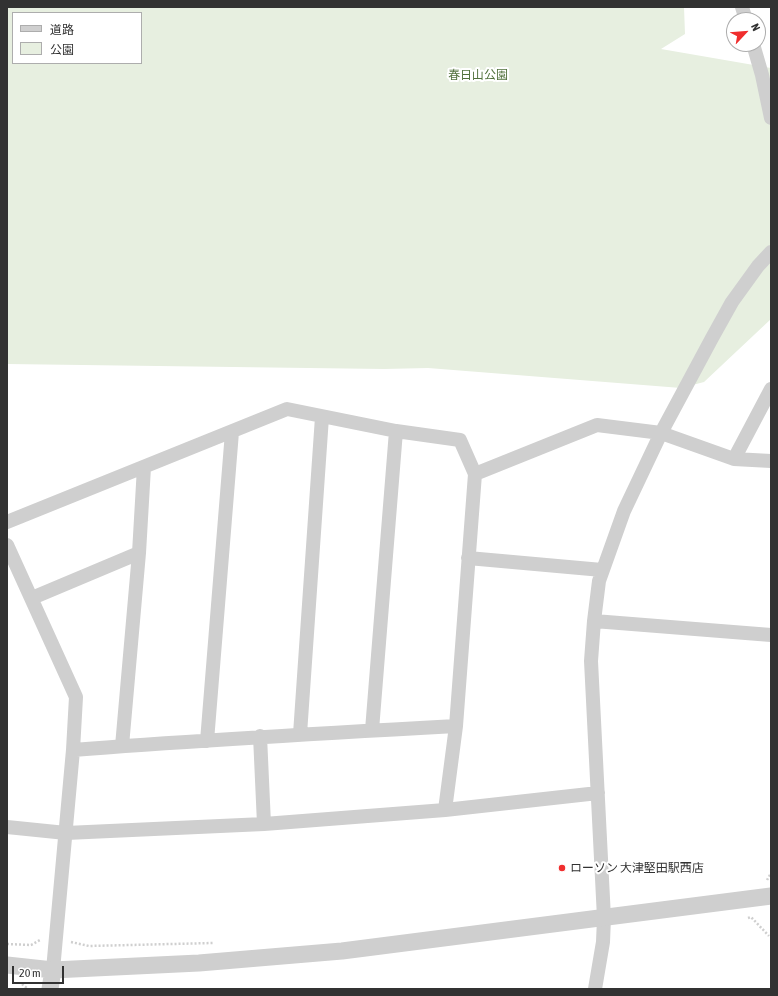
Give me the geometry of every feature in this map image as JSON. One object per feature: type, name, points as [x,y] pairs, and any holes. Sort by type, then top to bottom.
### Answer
[{"type":"street","points":[[755,52],[771,118]]},
{"type":"street","points":[[595,989],[603,942],[604,918],[591,661],[599,581],[624,511],[661,433],[732,302],[758,266],[771,252]]},
{"type":"street","points":[[734,459],[771,388]]},
{"type":"street","points":[[7,522],[287,409],[396,431],[460,440],[475,474],[456,726],[445,810]]},
{"type":"street","points":[[300,734],[322,417]]},
{"type":"street","points":[[475,474],[597,425],[661,433],[734,459],[771,461]]},
{"type":"street","points":[[372,730],[396,431]]},
{"type":"street","points":[[207,741],[232,432]]},
{"type":"street","points":[[122,746],[139,553],[144,467]]},
{"type":"street","points":[[7,545],[76,697],[66,833],[50,989]]},
{"type":"street","points":[[32,598],[139,553]]},
{"type":"street","points":[[468,558],[602,570]]},
{"type":"street","points":[[594,622],[771,635]]},
{"type":"street","points":[[73,750],[260,736],[456,726]]},
{"type":"street","points":[[260,736],[264,824]]},
{"type":"street","points":[[7,827],[66,833],[264,824],[445,810],[598,793]]},
{"type":"street","points":[[7,965],[53,970],[199,963],[342,951],[771,896]]},
{"type":"path","points":[[743,918],[751,917],[769,936]]},
{"type":"path","points":[[7,944],[31,945],[43,939]]},
{"type":"path","points":[[66,940],[89,946],[220,943]]},
{"type":"green space","name":"春日山公園","points":[[7,7],[684,7],[685,34],[661,49],[771,68],[771,319],[704,382],[681,388],[428,368],[384,369],[7,364]]},
{"type":"place","name":"ローソン 大津堅田駅西店","points":[[562,868]]}]
